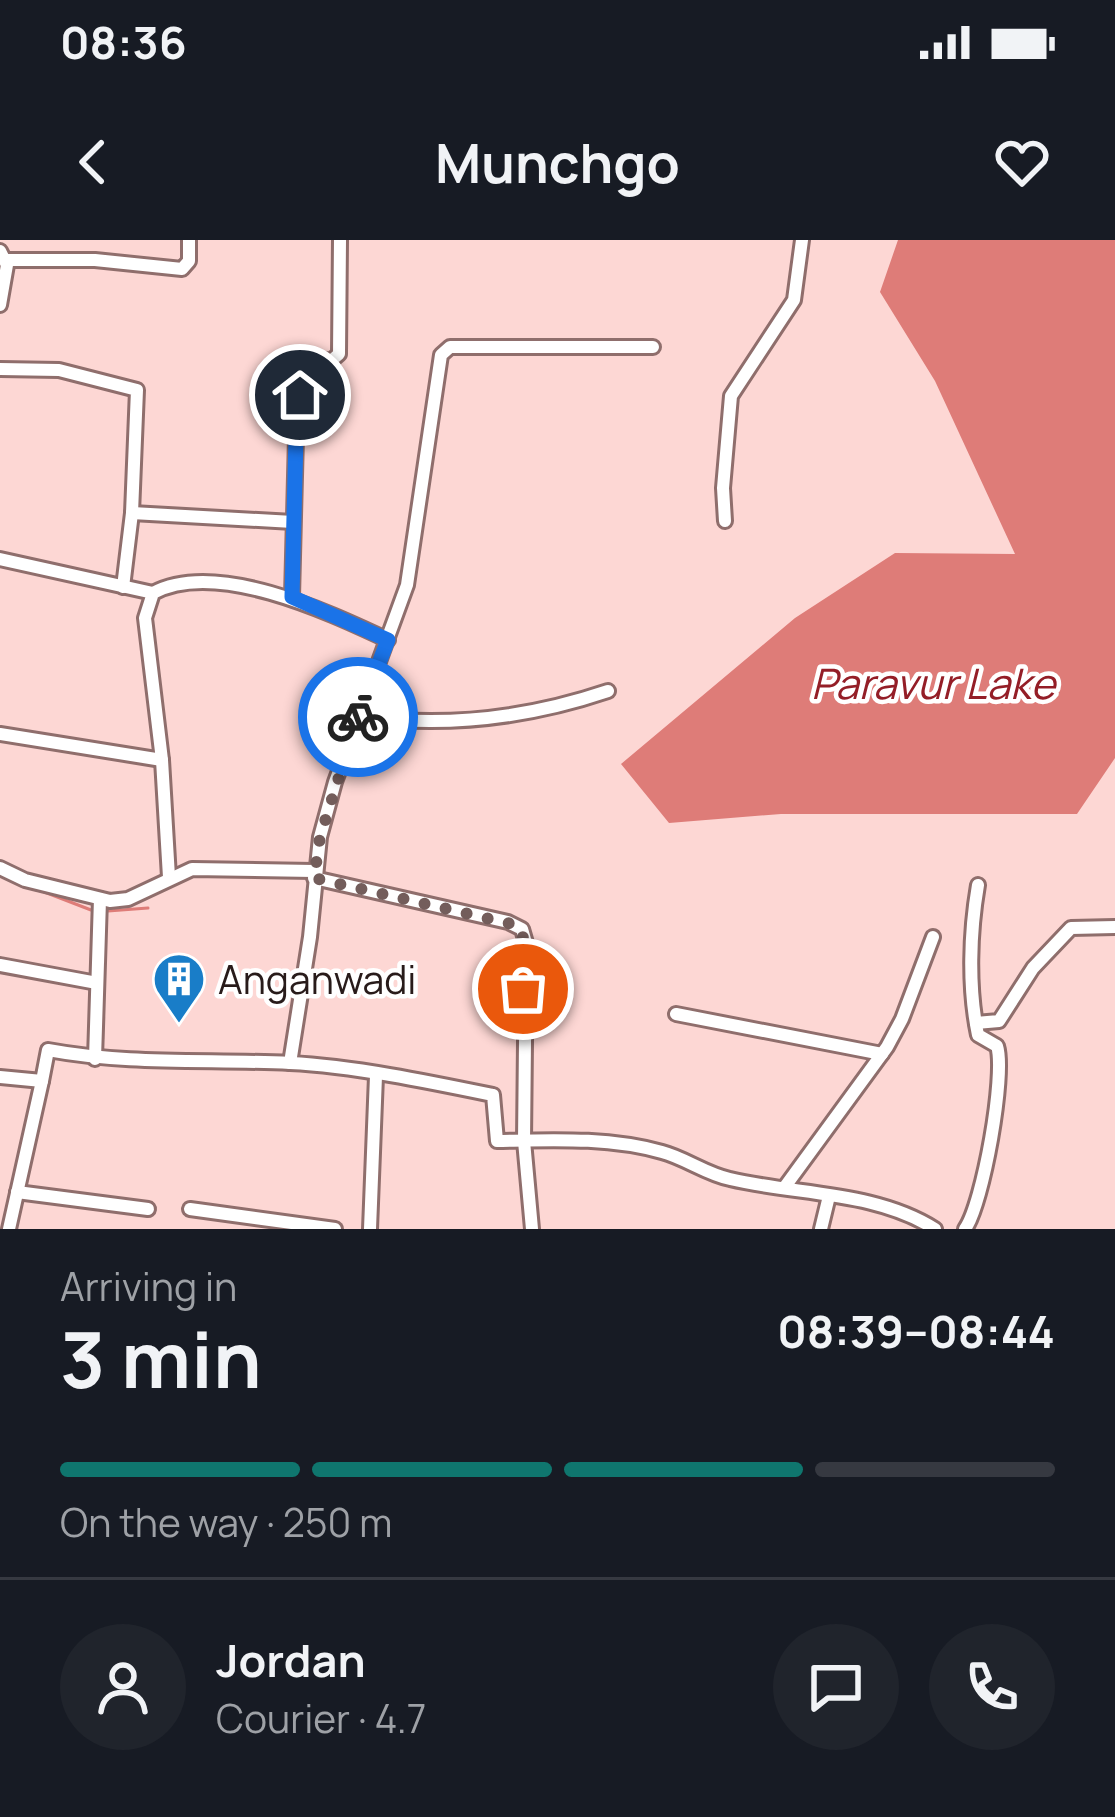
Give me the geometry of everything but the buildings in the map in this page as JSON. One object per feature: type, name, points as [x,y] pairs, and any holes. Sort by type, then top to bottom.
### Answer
[{"type":"street","points":[[0,305],[3,255],[182,269],[189,261],[188,240]]},
{"type":"street","points":[[292,597],[296,436],[304,370],[308,361],[332,360],[340,350],[340,240]]},
{"type":"street","points":[[725,521],[731,396],[794,300],[802,240]]},
{"type":"street","points":[[290,1063],[310,937],[314,875],[334,782],[407,585],[443,352],[450,347],[653,347]]},
{"type":"street","points":[[0,369],[59,370],[135,388],[132,513],[123,586]]},
{"type":"street","points":[[132,513],[293,522]]},
{"type":"street","points":[[0,559],[153,593],[178,582],[199,581],[292,597],[388,640]]},
{"type":"street","points":[[153,593],[145,618],[162,760],[169,877]]},
{"type":"street","points":[[358,716],[464,721],[545,710],[608,691]]},
{"type":"street","points":[[0,734],[162,760]]},
{"type":"street","points":[[0,868],[25,880],[100,899],[128,899],[169,877],[204,868],[314,875],[522,929],[526,943],[524,1141],[532,1229]]},
{"type":"street","points":[[965,1229],[978,1202],[1000,1071],[997,1046],[978,1035],[976,1023],[973,917],[979,885]]},
{"type":"street","points":[[95,1059],[100,899]]},
{"type":"street","points":[[976,1023],[999,1021],[1033,968],[1071,928],[1115,926]]},
{"type":"street","points":[[784,1188],[882,1054],[902,1018],[933,937]]},
{"type":"street","points":[[0,965],[97,983]]},
{"type":"street","points":[[676,1014],[882,1054]]},
{"type":"street","points":[[9,1229],[48,1050],[95,1059],[290,1063],[493,1095],[497,1141],[597,1141],[663,1152],[726,1179],[872,1203],[916,1217],[934,1229]]},
{"type":"street","points":[[370,1229],[376,1076]]},
{"type":"street","points":[[0,1077],[42,1081]]},
{"type":"street","points":[[17,1192],[148,1209]]},
{"type":"street","points":[[821,1229],[829,1196]]},
{"type":"street","points":[[190,1209],[327,1228]]},
{"type":"water","name":"Paravur Lake","points":[[898,240],[1115,240],[1115,758],[1077,814],[781,814],[669,823],[621,764],[795,618],[895,553],[1015,554],[935,381],[880,292]]},
{"type":"waterway","points":[[34,888],[91,910]]},
{"type":"waterway","points":[[108,911],[148,908]]},
{"type":"way so far","points":[[358,717],[334,782],[314,878],[516,925],[526,943],[523,989]]},
{"type":"place","name":"Anganwadi","points":[[179,1025]]},
{"type":"route","points":[[300,395],[292,597],[388,640],[358,717]]}]
